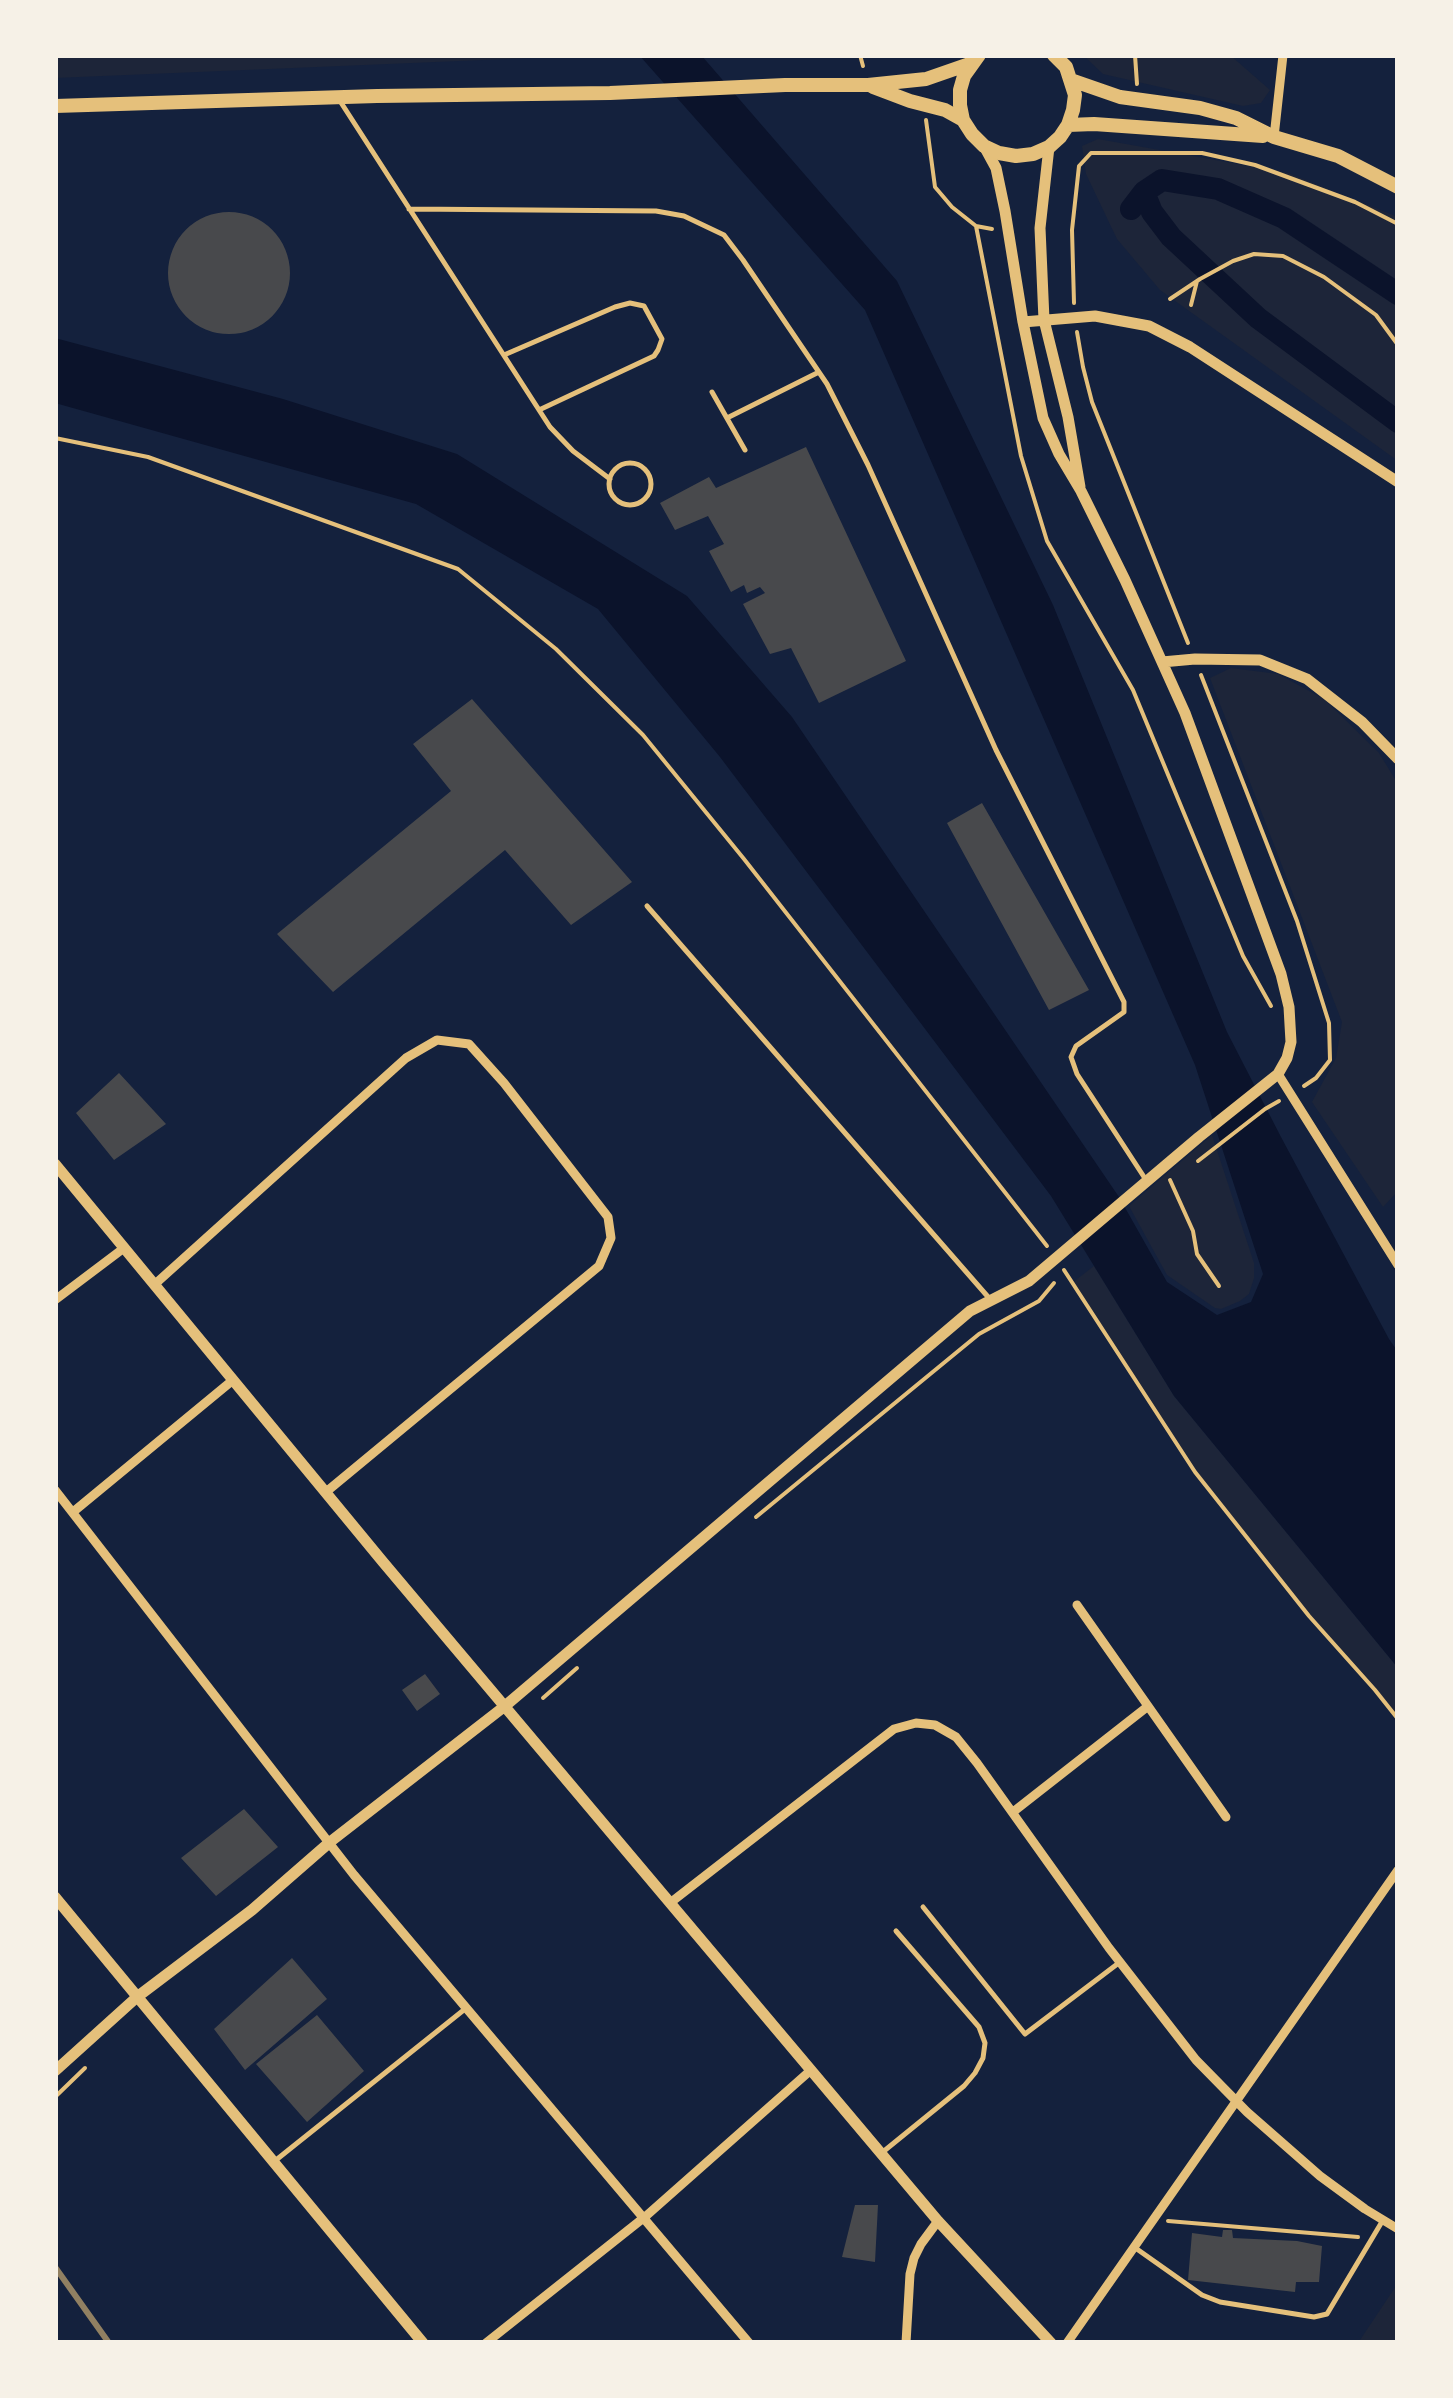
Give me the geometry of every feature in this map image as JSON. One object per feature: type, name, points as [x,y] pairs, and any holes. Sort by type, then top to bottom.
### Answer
[{"type":"main road","points":[[976,59],[960,90],[964,120],[984,146],[999,154],[1016,156],[1049,147],[1060,137],[1074,110],[1072,80],[1054,55]]},
{"type":"main road","points":[[55,106],[868,85],[926,79],[955,71],[976,59]]},
{"type":"main road","points":[[1072,80],[1120,97],[1200,108],[1236,118],[1274,136],[1338,156],[1398,186]]},
{"type":"main road","points":[[868,85],[964,120]]},
{"type":"main road","points":[[1068,125],[1274,136]]},
{"type":"street","points":[[1274,136],[1283,55]]},
{"type":"street","points":[[55,2071],[137,1996],[252,1910],[330,1842],[505,1706],[970,1311],[1029,1282],[1199,1136],[1278,1074],[1287,1058],[1291,1042],[1289,1006],[1281,974],[1185,713],[1043,418],[996,168],[984,146]]},
{"type":"street","points":[[1049,147],[1040,228],[1044,320],[1068,417],[1081,492]]},
{"type":"street","points":[[1022,322],[1094,316],[1148,326],[1190,347],[1398,482]]},
{"type":"street","points":[[1162,662],[1260,660],[1307,679],[1362,722],[1398,759]]},
{"type":"street","points":[[154,1284],[406,1058],[437,1040],[469,1044],[504,1084],[608,1217],[611,1238],[599,1266],[326,1492]]},
{"type":"street","points":[[1278,1074],[1398,1265]]},
{"type":"street","points":[[55,1164],[938,2221],[1051,2343]]},
{"type":"street","points":[[55,1300],[124,1248]]},
{"type":"street","points":[[73,1512],[233,1380]]},
{"type":"street","points":[[55,1490],[354,1875],[749,2343]]},
{"type":"street","points":[[1078,1605],[1226,1817]]},
{"type":"street","points":[[1014,1812],[1147,1707]]},
{"type":"street","points":[[670,1902],[894,1730],[916,1722],[935,1725],[956,1737],[1196,2060],[1236,2102],[1320,2176],[1398,2229]]},
{"type":"street","points":[[1067,2343],[1398,1870]]},
{"type":"street","points":[[55,1897],[423,2343]]},
{"type":"street","points":[[486,2343],[642,2219],[811,2070]]},
{"type":"street","points":[[906,2343],[914,2258],[938,2221]]},
{"type":"lane","points":[[338,98],[550,428],[572,451],[610,479],[611,492],[627,505],[646,498],[651,486],[643,468],[630,463],[617,468],[610,479]]},
{"type":"lane","points":[[410,209],[656,211],[684,216],[724,235],[743,260],[819,372],[868,465],[996,750],[1124,1002],[1124,1012],[1076,1046],[1071,1057],[1077,1074],[1146,1181]]},
{"type":"lane","points":[[504,355],[615,308],[630,303],[644,306],[662,339],[654,356],[539,410]]},
{"type":"lane","points":[[727,418],[819,372]]},
{"type":"lane","points":[[712,392],[746,450]]},
{"type":"lane","points":[[647,906],[991,1300]]},
{"type":"lane","points":[[923,1907],[1024,2034],[1120,1962]]},
{"type":"lane","points":[[881,2153],[964,2086],[984,2058],[985,2044],[979,2027],[896,1931]]},
{"type":"lane","points":[[274,2162],[465,2009]]},
{"type":"lane","points":[[1134,2247],[1202,2295],[1220,2302],[1314,2317],[1327,2314],[1384,2220]]},
{"type":"path","points":[[926,117],[935,186],[952,207],[976,226],[1008,229]]},
{"type":"path","points":[[1196,1163],[1264,1108],[1316,1078],[1330,1060],[1329,1023],[1297,922],[1092,402],[1075,317],[1072,230],[1079,166],[1092,153],[1202,153],[1256,165],[1354,202],[1398,224]]},
{"type":"path","points":[[976,226],[1021,456],[1047,542],[1133,690],[1242,956],[1291,1042]]},
{"type":"path","points":[[1170,299],[1199,280],[1254,254],[1284,256],[1324,278],[1376,316],[1398,345]]},
{"type":"path","points":[[1191,305],[1199,280]]},
{"type":"path","points":[[55,438],[148,457],[458,569],[556,649],[644,735],[744,858],[1056,1258],[1195,1472],[1398,1719]]},
{"type":"path","points":[[1164,1167],[1193,1231],[1197,1254],[1219,1286]]},
{"type":"path","points":[[1153,2220],[1373,2238]]},
{"type":"shaded area","points":[[55,55],[602,55],[55,78]]},
{"type":"shaded area","points":[[639,55],[701,55],[897,281],[1053,605],[1227,1032],[1398,1352],[1398,1668],[1174,1396],[1051,1196],[720,757],[598,609],[416,504],[55,403],[55,338],[283,399],[457,454],[687,596],[792,717],[1119,1197],[1167,1282],[1217,1315],[1251,1302],[1263,1274],[1195,1065],[865,310]]},
{"type":"shaded area","points":[[1083,55],[1230,55],[1270,90],[1261,103],[1243,106],[1103,74]]},
{"type":"shaded area","points":[[1098,139],[1288,173],[1398,217],[1398,461],[1160,290],[1117,239],[1086,174],[1082,146]]},
{"type":"shaded area","points":[[1231,668],[1278,674],[1324,699],[1379,753],[1398,784],[1398,1191],[1383,1207],[1312,1102],[1336,1058],[1342,1022],[1210,678]]},
{"type":"shaded area","points":[[1212,1135],[1254,1263],[1249,1294],[1221,1309],[1167,1275],[1129,1206]]},
{"type":"shaded area","points":[[1094,1266],[1174,1396],[1398,1668],[1398,1719],[1309,1616],[1195,1472],[1072,1283]]},
{"type":"shaded area","points":[[1398,2283],[1398,2343],[1358,2343]]},
{"type":"building","points":[[229,212],[252,217],[272,230],[285,250],[290,273],[285,296],[272,316],[252,329],[229,334],[206,329],[186,316],[173,296],[168,273],[173,250],[186,230],[206,217]]},
{"type":"building","points":[[806,447],[906,661],[819,703],[791,648],[770,654],[743,604],[765,593],[760,587],[747,593],[744,585],[731,592],[709,551],[724,544],[708,516],[675,530],[660,503],[709,477],[716,488]]},
{"type":"building","points":[[472,699],[632,882],[571,925],[505,850],[333,992],[277,934],[451,791],[413,744]]},
{"type":"building","points":[[982,803],[1089,990],[1049,1010],[947,823]]},
{"type":"building","points":[[119,1073],[166,1124],[114,1160],[76,1113]]},
{"type":"building","points":[[425,1674],[440,1694],[417,1711],[402,1690]]},
{"type":"building","points":[[244,1809],[278,1847],[216,1896],[181,1858]]},
{"type":"building","points":[[292,1958],[327,1999],[245,2070],[214,2029]]},
{"type":"building","points":[[317,2015],[364,2071],[307,2122],[256,2064]]},
{"type":"building","points":[[855,2205],[878,2205],[875,2262],[842,2257]]},
{"type":"building","points":[[1223,2230],[1232,2230],[1233,2238],[1322,2246],[1319,2282],[1296,2282],[1295,2292],[1188,2280],[1192,2233],[1222,2237]]},
{"type":"waterway","points":[[1131,209],[1144,192],[1162,180],[1218,189],[1284,218],[1398,294]]},
{"type":"waterway","points":[[1144,192],[1152,212],[1171,237],[1258,318],[1398,422]]},
{"type":"railway","points":[[55,2267],[109,2343]]}]
